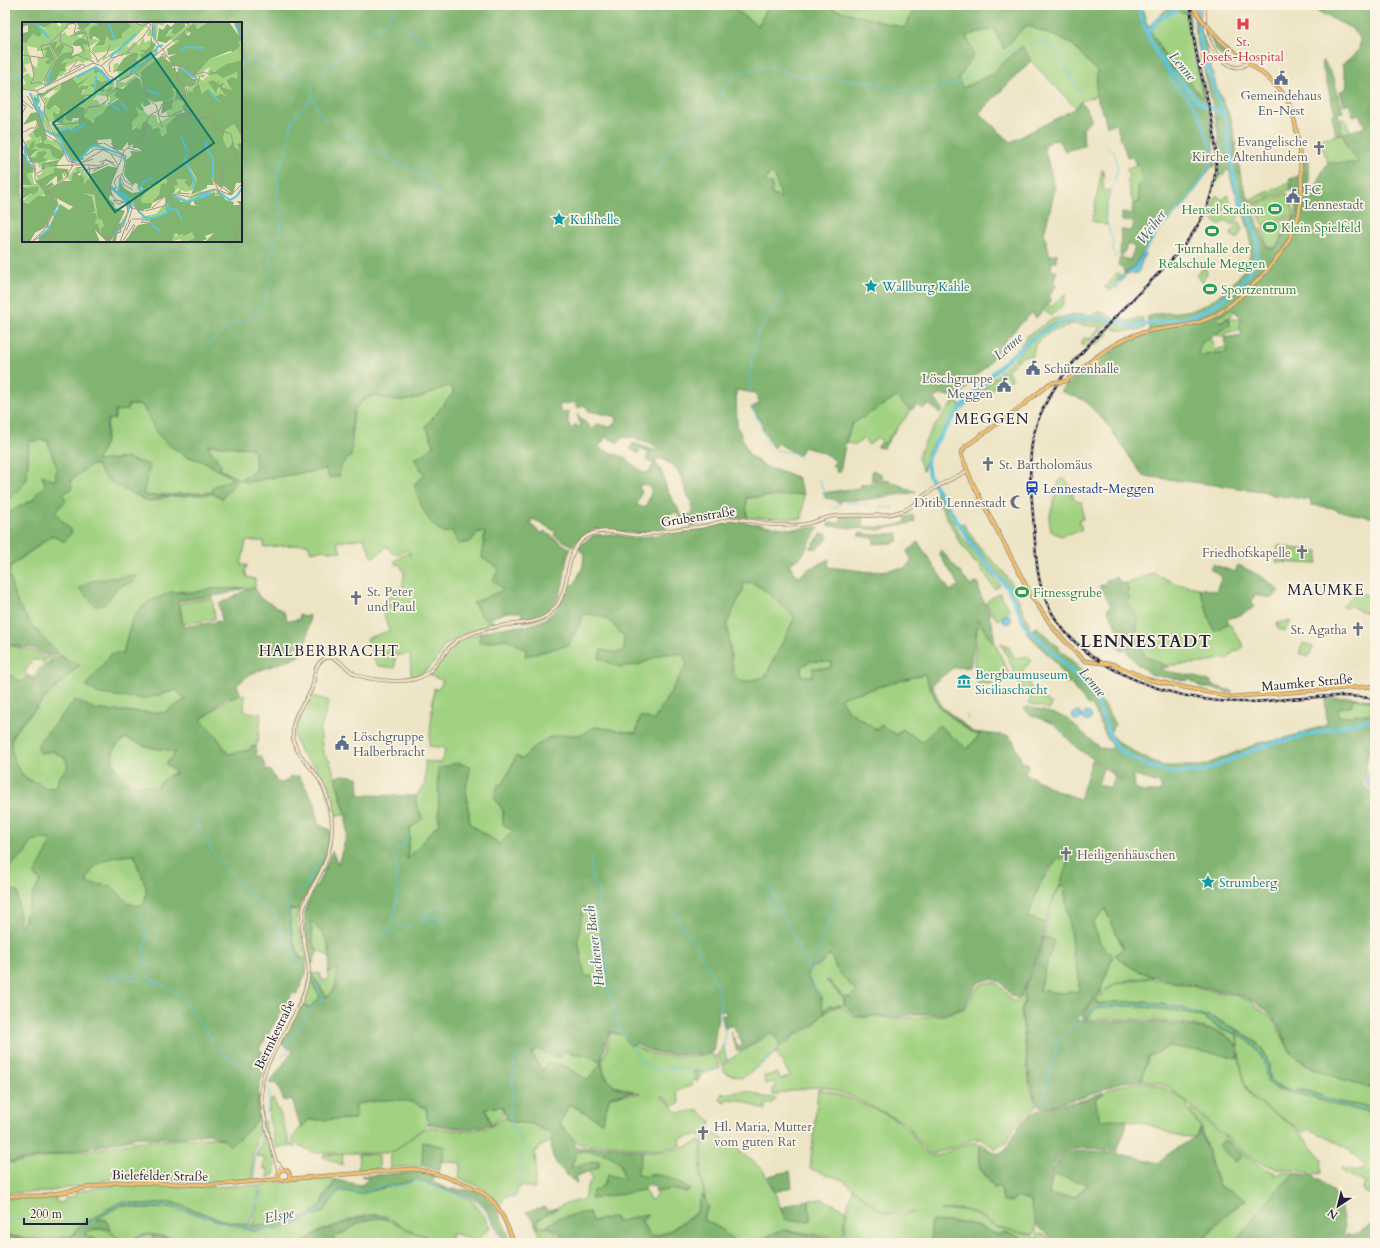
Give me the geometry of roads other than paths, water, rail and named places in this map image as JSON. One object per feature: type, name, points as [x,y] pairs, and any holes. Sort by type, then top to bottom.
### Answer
[{"type":"main road","points":[[1192,5],[1202,20],[1220,40],[1247,63],[1241,67],[1226,62],[1215,51],[1206,32],[1206,5]]},
{"type":"main road","name":"Maumker Straße","points":[[1247,63],[1276,87],[1287,100],[1296,125],[1303,179],[1301,206],[1295,229],[1282,252],[1240,297],[1220,312],[1191,325],[1146,332],[1118,343],[1066,381],[1049,384],[966,446],[961,455],[967,471],[1026,588],[1054,629],[1084,660],[1113,664],[1150,680],[1230,697],[1375,686]]},
{"type":"main road","name":"Grubenstraße","points":[[339,660],[352,672],[360,676],[410,680],[419,678],[430,671],[450,646],[461,638],[493,627],[527,623],[543,618],[553,610],[562,597],[566,586],[568,564],[574,549],[584,538],[595,533],[611,532],[638,536],[674,529],[701,527],[735,519],[767,524],[799,525],[834,516],[890,515],[913,506],[932,490],[967,471]]},
{"type":"main road","name":"Bermkestraße","points":[[279,1176],[263,1109],[261,1086],[267,1067],[303,997],[308,978],[309,964],[302,931],[303,907],[308,894],[323,868],[330,848],[332,823],[328,798],[320,780],[298,752],[292,731],[296,714],[312,688],[318,665],[328,658],[339,660]]},
{"type":"main road","points":[[275,1160],[283,1170],[287,1171],[289,1174],[302,1178]]},
{"type":"main road","points":[[283,1170],[279,1176],[285,1180],[412,1169],[430,1172],[474,1186],[486,1194],[502,1214],[514,1243]]},
{"type":"main road","points":[[288,1179],[289,1174]]},
{"type":"main road","name":"Bielefelder Straße","points":[[5,1196],[42,1196],[118,1182],[216,1186],[268,1181],[279,1176]]},
{"type":"water","points":[[1144,251],[1145,253],[1138,273],[1126,274],[1121,282],[1118,281],[1121,276],[1133,268]]},
{"type":"water","points":[[1005,615],[1009,615],[1011,619],[1009,623],[1005,623],[1003,621],[1003,617]]},
{"type":"water","points":[[1075,712],[1079,712],[1081,716],[1079,720],[1075,720],[1073,718],[1073,714]]},
{"type":"water","points":[[1085,713],[1089,713],[1091,717],[1089,721],[1085,721],[1083,719],[1083,715]]},
{"type":"water","points":[[1368,770],[1375,773],[1375,794],[1365,782]]},
{"type":"waterway","points":[[97,22],[104,5]]},
{"type":"waterway","points":[[323,73],[343,53],[350,51],[356,44],[360,35],[377,28],[387,21],[395,5]]},
{"type":"waterway","name":"Lenne","points":[[1139,5],[1142,21],[1150,40],[1165,65],[1199,102],[1220,112],[1225,117],[1232,169],[1236,186],[1255,233],[1257,249],[1255,260],[1250,271],[1242,282],[1222,300],[1189,317],[1135,326],[1105,319],[1072,320],[1051,327],[1031,340],[989,377],[951,421],[928,457],[927,463],[929,476],[972,545],[1008,588],[1026,627],[1056,655],[1090,692],[1099,706],[1113,743],[1118,749],[1147,766],[1172,773],[1206,771],[1259,747],[1375,718]]},
{"type":"waterway","points":[[1148,34],[1160,18],[1182,5]]},
{"type":"waterway","points":[[1198,5],[1199,33],[1205,60],[1223,113]]},
{"type":"waterway","points":[[397,18],[411,32],[428,44]]},
{"type":"waterway","points":[[1034,41],[1047,44],[1055,50],[1081,93]]},
{"type":"waterway","points":[[814,78],[872,81],[877,84],[882,83],[886,88],[920,92],[956,84],[1020,45]]},
{"type":"waterway","points":[[242,64],[251,58],[304,83]]},
{"type":"waterway","points":[[718,100],[727,83],[739,73],[755,68],[774,68]]},
{"type":"waterway","points":[[780,69],[798,76],[810,77]]},
{"type":"waterway","name":"Weiher","points":[[1143,254],[1160,228],[1182,207],[1199,185],[1212,160],[1211,148],[1198,113],[1192,103],[1171,80],[1169,71]]},
{"type":"waterway","points":[[5,75],[15,77],[22,74]]},
{"type":"waterway","points":[[270,273],[271,254],[274,250],[275,237],[280,231],[281,223],[278,199],[278,170],[285,155],[292,121],[312,97],[312,87],[307,85]]},
{"type":"waterway","points":[[312,97],[322,118],[326,120]]},
{"type":"waterway","points":[[655,175],[665,155],[683,135],[695,129],[709,110]]},
{"type":"waterway","points":[[342,131],[372,151],[428,177],[435,189]]},
{"type":"waterway","points":[[1106,146],[1114,151],[1118,167],[1114,183]]},
{"type":"waterway","points":[[1112,187],[1106,218],[1113,242],[1113,251],[1116,255],[1115,258]]},
{"type":"waterway","points":[[221,333],[234,323],[246,321],[262,306],[272,280]]},
{"type":"waterway","name":"Weiher","points":[[1116,289],[1120,280]]},
{"type":"waterway","points":[[750,393],[751,364],[758,331],[766,321],[784,290]]},
{"type":"waterway","name":"Weiher","points":[[1084,319],[1098,317]]},
{"type":"waterway","points":[[204,349],[218,335]]},
{"type":"waterway","points":[[752,406],[769,445]]},
{"type":"waterway","points":[[775,450],[794,453],[801,459]]},
{"type":"waterway","points":[[820,479],[825,499]]},
{"type":"waterway","points":[[832,508],[837,507],[842,501],[861,504]]},
{"type":"waterway","points":[[864,504],[868,505]]},
{"type":"waterway","points":[[880,507],[893,508]]},
{"type":"waterway","points":[[967,715],[968,720]]},
{"type":"waterway","points":[[187,797],[191,808]]},
{"type":"waterway","points":[[193,815],[197,821],[200,831],[208,839],[212,851],[225,869],[247,892],[274,914],[287,949],[304,964]]},
{"type":"waterway","points":[[395,852],[396,849],[403,847],[406,842],[408,832]]},
{"type":"waterway","points":[[296,894],[307,884],[318,863],[323,857]]},
{"type":"waterway","name":"Hachener Bach","points":[[591,857],[591,867]]},
{"type":"waterway","points":[[376,943],[387,932],[394,914],[397,896],[396,859]]},
{"type":"waterway","name":"Hachener Bach","points":[[592,870],[592,880],[599,891],[598,913],[608,970],[608,987],[618,1021]]},
{"type":"waterway","points":[[767,883],[782,909],[782,913],[793,935]]},
{"type":"waterway","points":[[822,939],[836,899],[835,889]]},
{"type":"waterway","points":[[767,896],[766,898],[781,913]]},
{"type":"waterway","points":[[292,897],[288,899],[289,930],[291,944],[297,958]]},
{"type":"waterway","points":[[388,932],[392,932],[399,926],[406,927],[412,923],[422,921],[426,912],[444,904]]},
{"type":"waterway","points":[[137,908],[141,912],[141,918]]},
{"type":"waterway","points":[[676,911],[682,927],[694,941],[716,983],[720,999],[721,1020],[725,1029],[724,1044],[726,1060]]},
{"type":"waterway","points":[[436,917],[445,915]]},
{"type":"waterway","points":[[425,918],[436,917],[446,923]]},
{"type":"waterway","points":[[422,921],[438,927]]},
{"type":"waterway","points":[[142,925],[147,934],[144,950],[146,956],[145,964],[148,968]]},
{"type":"waterway","points":[[794,938],[809,970]]},
{"type":"waterway","points":[[821,942],[815,965],[809,969],[808,977],[822,998]]},
{"type":"waterway","points":[[341,979],[358,971],[368,964],[375,955],[376,949]]},
{"type":"waterway","points":[[109,976],[126,974]]},
{"type":"waterway","points":[[131,976],[141,974]]},
{"type":"waterway","points":[[148,977],[182,996],[213,1041]]},
{"type":"waterway","points":[[281,1057],[288,1051],[287,1040],[297,1032],[304,1023],[305,1014],[323,999],[312,978]]},
{"type":"waterway","points":[[110,979],[119,979]]},
{"type":"waterway","points":[[125,979],[142,981]]},
{"type":"waterway","points":[[148,982],[153,985],[157,983]]},
{"type":"waterway","points":[[317,986],[323,983]]},
{"type":"waterway","name":"Hachener Bach","points":[[1085,1018],[1097,1007],[1123,1005],[1167,1007],[1194,1012],[1206,1017],[1224,1028],[1236,1032]]},
{"type":"waterway","name":"Hachener Bach","points":[[1061,1037],[1082,1021]]},
{"type":"waterway","name":"Hachener Bach","points":[[1036,1023],[1052,1040]]},
{"type":"waterway","name":"Hachener Bach","points":[[618,1025],[619,1031],[626,1038],[642,1063],[645,1063],[651,1069],[685,1068],[703,1074],[718,1069]]},
{"type":"waterway","name":"Hachener Bach","points":[[1238,1033],[1250,1041],[1262,1055],[1268,1079],[1280,1090],[1308,1094],[1354,1108],[1367,1108],[1375,1110]]},
{"type":"waterway","points":[[1043,1102],[1048,1077],[1060,1037]]},
{"type":"waterway","name":"Hachener Bach","points":[[1054,1042],[1058,1039]]},
{"type":"waterway","points":[[219,1049],[224,1056],[230,1058],[248,1072]]},
{"type":"waterway","points":[[510,1111],[513,1091],[512,1078],[516,1069],[514,1064],[517,1051]]},
{"type":"waterway","name":"Hachener Bach","points":[[776,1054],[780,1052]]},
{"type":"waterway","name":"Hachener Bach","points":[[754,1070],[771,1056]]},
{"type":"waterway","points":[[254,1078],[259,1082]]},
{"type":"waterway","points":[[266,1085],[270,1094],[267,1112]]},
{"type":"waterway","points":[[503,1211],[500,1206],[506,1196],[514,1197],[521,1177],[522,1140],[512,1126],[510,1114]]},
{"type":"waterway","points":[[255,1178],[255,1156],[260,1140],[260,1128],[263,1118]]},
{"type":"waterway","name":"Elspe","points":[[5,1222],[44,1216],[85,1225],[91,1223],[105,1211],[110,1210],[120,1204],[127,1203],[140,1207],[169,1206],[222,1223],[259,1230],[292,1224],[310,1218],[324,1206],[339,1188],[359,1193],[384,1185],[400,1187],[416,1180],[455,1194],[474,1197],[485,1208],[499,1232],[506,1239],[511,1240]]},
{"type":"waterway","points":[[248,1228],[258,1197],[258,1187]]},
{"type":"waterway","name":"Elspe","points":[[514,1240],[528,1243]]},
{"type":"railway","points":[[1191,5],[1192,30],[1196,54],[1213,125],[1216,149],[1215,173],[1210,198],[1205,212],[1191,236],[1164,268],[1084,350],[1052,392],[1042,411],[1035,428],[1030,464],[1036,555],[1042,590],[1045,599],[1059,623],[1078,644],[1101,662],[1156,688],[1185,696],[1241,702],[1258,702],[1325,696],[1375,699]]},
{"type":"place","name":"St. Josefs-Hospital","points":[[1243,24]]},
{"type":"place","name":"Gemeindehaus En-Nest","points":[[1281,78]]},
{"type":"place","name":"Evangelische Kirche Altenhundem","points":[[1319,148]]},
{"type":"place","name":"FC Lennestadt","points":[[1293,196]]},
{"type":"place","name":"Hensel Stadion","points":[[1275,209]]},
{"type":"place","name":"Kuhhelle","points":[[559,219]]},
{"type":"place","name":"Klein Spielfeld","points":[[1270,227]]},
{"type":"place","name":"Turnhalle der Realschule Meggen","points":[[1212,231]]},
{"type":"place","name":"Wallburg Kahle","points":[[871,286]]},
{"type":"place","name":"Sportzentrum","points":[[1210,289]]},
{"type":"place","name":"Schützenhalle","points":[[1033,368]]},
{"type":"place","name":"Löschgruppe Meggen","points":[[1004,385]]},
{"type":"place","name":"St. Bartholomäus","points":[[988,464]]},
{"type":"place","name":"Lennestadt-Meggen","points":[[1032,488]]},
{"type":"place","name":"Ditib Lennestadt","points":[[1017,502]]},
{"type":"place","name":"Friedhofskapelle","points":[[1302,552]]},
{"type":"place","name":"Fitnessgrube","points":[[1022,592]]},
{"type":"place","name":"St. Peter und Paul","points":[[356,598]]},
{"type":"place","name":"St. Agatha","points":[[1358,629]]},
{"type":"place","name":"Bergbaumuseum Siciliaschacht","points":[[964,681]]},
{"type":"place","name":"Löschgruppe Halberbracht","points":[[342,743]]},
{"type":"place","name":"Heiligenhäuschen","points":[[1066,854]]},
{"type":"place","name":"Strumberg","points":[[1208,882]]},
{"type":"place","name":"Hl. Maria, Mutter vom guten Rat","points":[[703,1133]]},
{"type":"district","name":"MEGGEN","points":[[992,419]]},
{"type":"district","name":"MAUMKE","points":[[1326,590]]},
{"type":"district","name":"LENNESTADT","points":[[1146,641]]},
{"type":"district","name":"HALBERBRACHT","points":[[329,651]]}]
